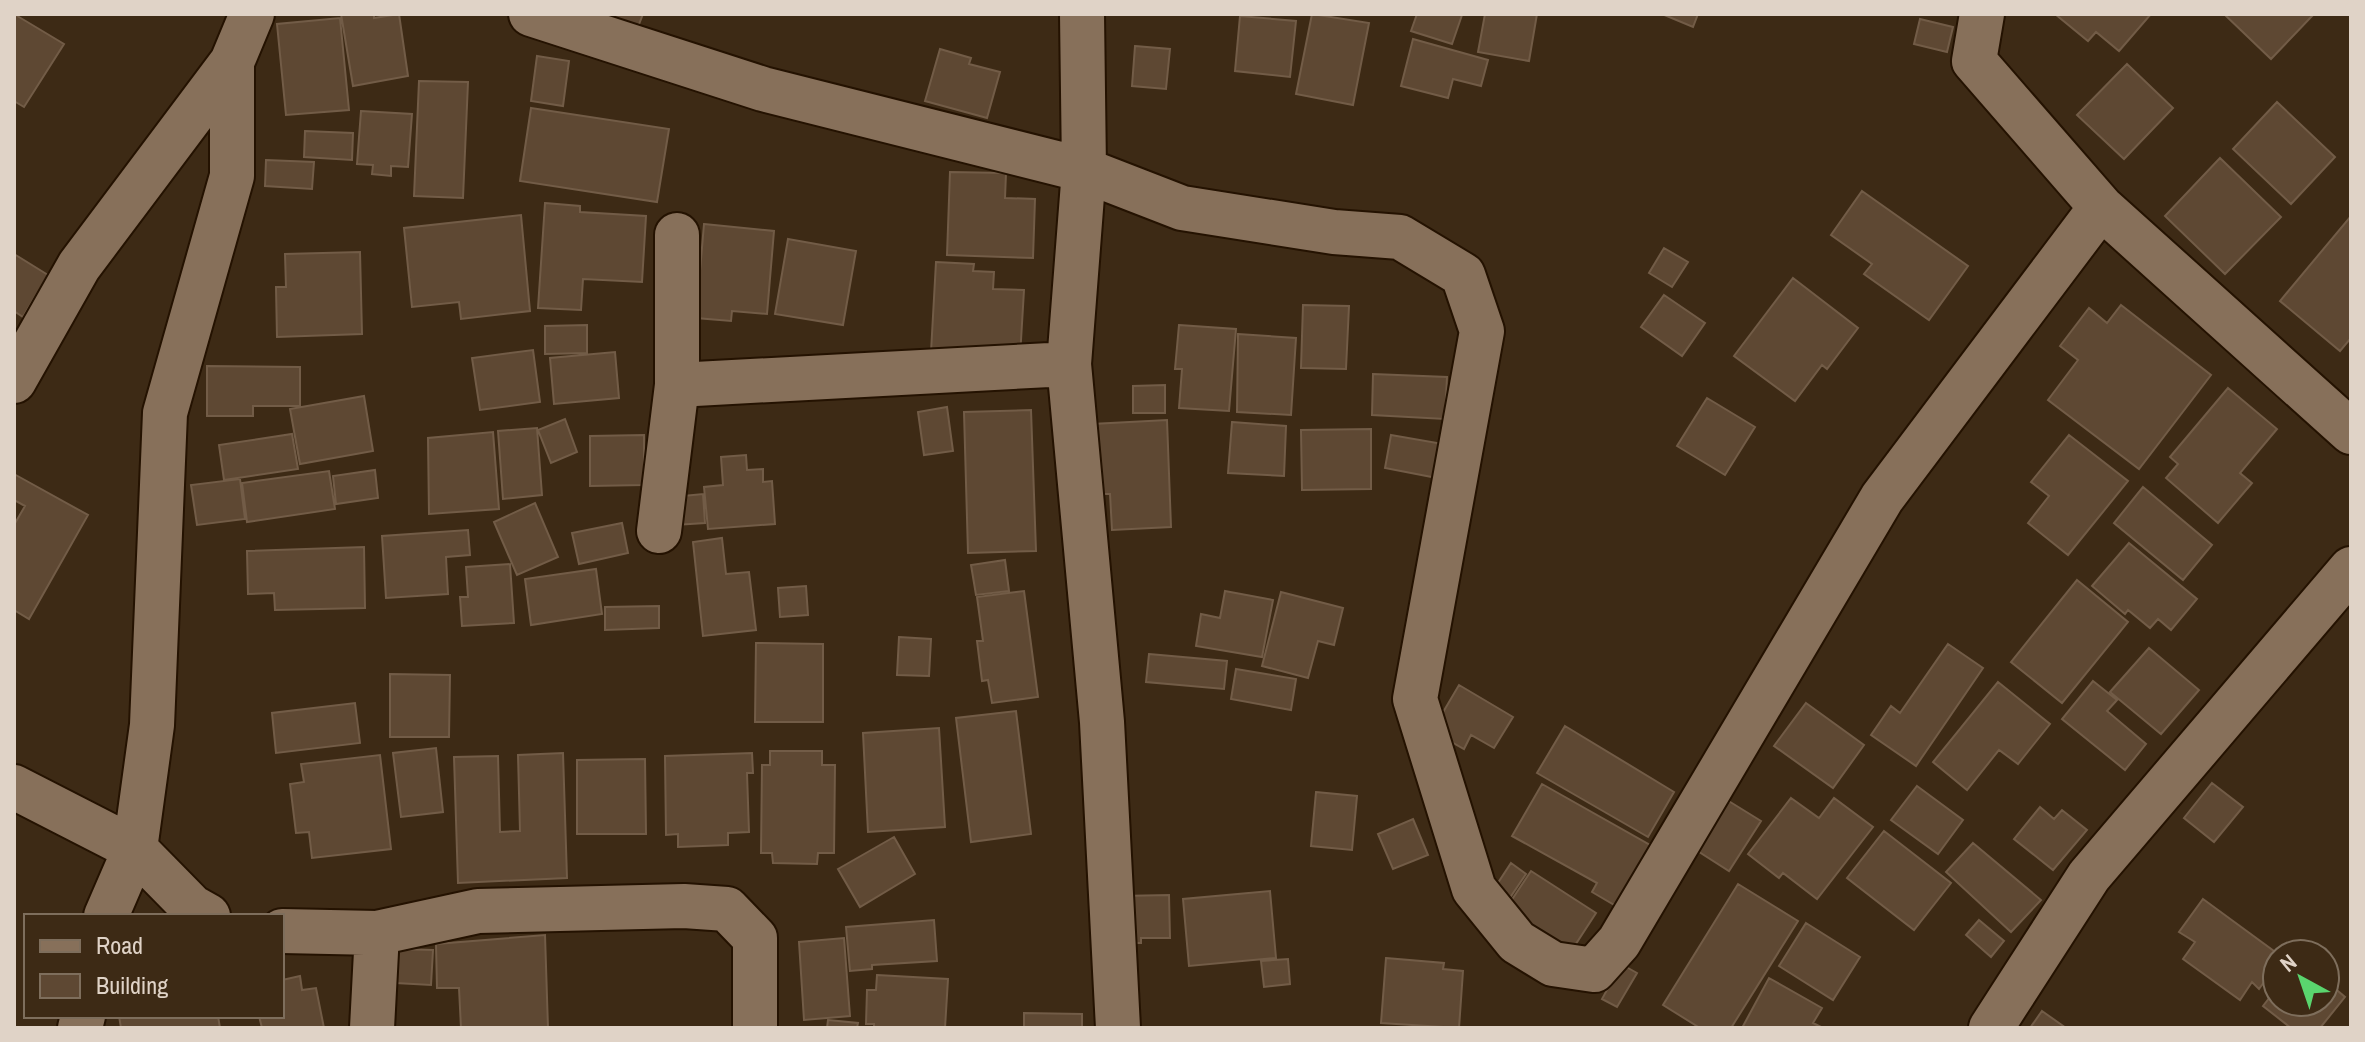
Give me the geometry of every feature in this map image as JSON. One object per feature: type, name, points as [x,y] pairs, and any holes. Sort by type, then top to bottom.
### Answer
[{"type":"street","points":[[14,381],[79,266],[232,62],[252,14]]},
{"type":"street","points":[[531,14],[763,89],[1084,170],[1182,208],[1334,232],[1400,237],[1463,275],[1482,331],[1415,699],[1474,889],[1517,942],[1553,964],[1594,970],[1619,942],[1882,498],[2101,207]]},
{"type":"street","points":[[1082,14],[1084,170],[1069,364],[1102,722],[1118,1028]]},
{"type":"street","points":[[1982,14],[1974,61],[2101,207],[2351,432]]},
{"type":"street","points":[[107,914],[135,849],[152,725],[165,413],[232,176],[232,62]]},
{"type":"street","points":[[659,531],[677,385],[677,235]]},
{"type":"street","points":[[677,385],[1069,364]]},
{"type":"street","points":[[1991,1028],[2089,876],[2351,569]]},
{"type":"street","points":[[14,787],[135,849],[192,907],[204,914]]},
{"type":"street","points":[[284,931],[377,933],[478,911],[684,906],[727,909],[755,938],[755,1028]]},
{"type":"street","points":[[372,1028],[377,933]]},
{"type":"building","points":[[14,14],[64,44],[24,107],[14,101]]},
{"type":"building","points":[[341,14],[374,14],[374,18],[399,14],[408,76],[353,86]]},
{"type":"building","points":[[566,14],[643,14],[634,37]]},
{"type":"building","points":[[1312,14],[1369,23],[1353,105],[1296,94]]},
{"type":"building","points":[[1417,14],[1462,15],[1452,44],[1411,31]]},
{"type":"building","points":[[1485,14],[1537,14],[1529,61],[1478,52]]},
{"type":"building","points":[[1662,14],[1698,14],[1693,27]]},
{"type":"building","points":[[2055,14],[2151,14],[2119,51],[2096,32],[2088,41]]},
{"type":"building","points":[[2224,14],[2314,14],[2271,59]]},
{"type":"building","points":[[1240,16],[1296,21],[1290,77],[1235,71]]},
{"type":"building","points":[[340,18],[349,110],[286,115],[277,24]]},
{"type":"building","points":[[1920,19],[1953,27],[1947,52],[1914,44]]},
{"type":"building","points":[[1413,39],[1488,60],[1481,86],[1453,79],[1448,98],[1401,86]]},
{"type":"building","points":[[1135,46],[1170,49],[1166,89],[1132,86]]},
{"type":"building","points":[[940,49],[971,58],[969,64],[1000,72],[987,118],[925,101]]},
{"type":"building","points":[[537,56],[569,61],[563,106],[531,101]]},
{"type":"building","points":[[2127,64],[2173,108],[2124,159],[2077,115]]},
{"type":"building","points":[[419,81],[468,82],[463,198],[414,196]]},
{"type":"building","points":[[2277,102],[2335,157],[2291,204],[2233,149]]},
{"type":"building","points":[[531,108],[669,129],[657,202],[520,181]]},
{"type":"building","points":[[361,111],[412,114],[408,167],[391,166],[391,176],[372,174],[373,165],[357,164]]},
{"type":"building","points":[[305,131],[353,133],[352,160],[304,157]]},
{"type":"building","points":[[2220,158],[2281,217],[2225,274],[2165,216]]},
{"type":"building","points":[[266,160],[314,162],[312,189],[265,186]]},
{"type":"building","points":[[950,172],[1006,173],[1005,198],[1035,199],[1033,258],[947,255]]},
{"type":"building","points":[[1862,191],[1968,266],[1929,320],[1864,274],[1872,264],[1831,235]]},
{"type":"building","points":[[545,203],[580,206],[580,212],[646,216],[642,282],[583,279],[581,310],[538,308]]},
{"type":"building","points":[[521,215],[530,311],[461,319],[459,302],[412,307],[404,228]]},
{"type":"building","points":[[2351,216],[2351,338],[2340,351],[2280,301]]},
{"type":"building","points":[[704,224],[774,231],[767,314],[732,311],[731,321],[696,318]]},
{"type":"building","points":[[788,239],[856,251],[843,325],[775,314]]},
{"type":"building","points":[[1664,248],[1688,262],[1672,287],[1649,273]]},
{"type":"building","points":[[360,252],[362,334],[277,337],[276,287],[286,287],[285,254]]},
{"type":"building","points":[[14,254],[48,275],[23,317],[14,311]]},
{"type":"building","points":[[936,262],[974,264],[973,271],[994,272],[993,289],[1024,290],[1020,357],[931,352]]},
{"type":"building","points":[[1793,278],[1858,328],[1827,369],[1822,365],[1795,401],[1734,356]]},
{"type":"building","points":[[1664,295],[1705,323],[1682,356],[1641,327]]},
{"type":"building","points":[[1303,305],[1349,306],[1346,369],[1301,368]]},
{"type":"building","points":[[2121,305],[2211,375],[2139,469],[2048,400],[2078,360],[2060,346],[2089,308],[2107,323]]},
{"type":"building","points":[[587,325],[587,353],[545,354],[545,326]]},
{"type":"building","points":[[1179,325],[1236,329],[1229,411],[1179,408],[1182,369],[1175,369]]},
{"type":"building","points":[[1238,334],[1296,338],[1291,415],[1237,412]]},
{"type":"building","points":[[533,350],[540,402],[480,410],[472,358]]},
{"type":"building","points":[[615,352],[619,398],[554,404],[550,358]]},
{"type":"building","points":[[207,366],[300,367],[300,406],[253,406],[253,416],[207,416]]},
{"type":"building","points":[[1373,374],[1447,377],[1445,419],[1372,415]]},
{"type":"building","points":[[1165,385],[1165,413],[1133,413],[1133,386]]},
{"type":"building","points":[[2228,388],[2277,429],[2240,473],[2252,483],[2218,523],[2166,478],[2178,464],[2170,457]]},
{"type":"building","points":[[364,396],[373,451],[300,464],[290,409]]},
{"type":"building","points":[[1707,398],[1755,427],[1725,475],[1677,446]]},
{"type":"building","points":[[947,407],[953,451],[924,455],[918,412]]},
{"type":"building","points":[[1031,410],[1036,551],[968,553],[964,412]]},
{"type":"building","points":[[565,419],[577,452],[551,463],[538,430]]},
{"type":"building","points":[[1167,420],[1171,527],[1112,530],[1110,494],[1095,494],[1092,424]]},
{"type":"building","points":[[1232,422],[1286,426],[1284,476],[1228,473]]},
{"type":"building","points":[[537,428],[542,495],[503,499],[498,431]]},
{"type":"building","points":[[1371,429],[1371,489],[1302,490],[1301,430]]},
{"type":"building","points":[[493,432],[499,509],[429,514],[428,438]]},
{"type":"building","points":[[292,434],[298,469],[224,480],[219,445]]},
{"type":"building","points":[[644,435],[644,485],[590,486],[590,436]]},
{"type":"building","points":[[1391,435],[1443,444],[1437,478],[1385,468]]},
{"type":"building","points":[[2069,435],[2128,481],[2068,555],[2028,523],[2049,496],[2031,482]]},
{"type":"building","points":[[746,455],[747,470],[763,469],[763,482],[772,481],[775,524],[708,529],[704,487],[723,485],[721,457]]},
{"type":"building","points":[[375,470],[378,498],[336,504],[333,476]]},
{"type":"building","points":[[329,471],[335,509],[247,522],[242,483]]},
{"type":"building","points":[[14,474],[88,515],[29,619],[14,610],[14,525],[25,506],[14,500]]},
{"type":"building","points":[[240,479],[245,519],[197,525],[191,485]]},
{"type":"building","points":[[2143,487],[2212,545],[2183,580],[2114,523]]},
{"type":"building","points":[[703,494],[705,523],[675,525],[673,497]]},
{"type":"building","points":[[535,503],[558,557],[517,575],[494,522]]},
{"type":"building","points":[[622,523],[628,553],[579,564],[572,533]]},
{"type":"building","points":[[468,530],[470,555],[446,557],[448,594],[386,598],[382,536]]},
{"type":"building","points":[[722,538],[726,574],[749,572],[756,630],[703,636],[693,542]]},
{"type":"building","points":[[2129,543],[2197,599],[2171,630],[2158,619],[2150,628],[2128,610],[2125,614],[2092,586]]},
{"type":"building","points":[[364,547],[365,608],[275,610],[274,593],[248,594],[247,551]]},
{"type":"building","points":[[1005,560],[1009,591],[976,595],[971,565]]},
{"type":"building","points":[[510,564],[514,623],[462,626],[460,597],[468,597],[466,567]]},
{"type":"building","points":[[596,569],[602,614],[531,625],[525,579]]},
{"type":"building","points":[[2077,580],[2128,622],[2062,703],[2011,662]]},
{"type":"building","points":[[806,586],[808,615],[780,617],[778,588]]},
{"type":"building","points":[[1024,591],[1038,697],[992,703],[988,680],[982,681],[977,641],[983,641],[977,597]]},
{"type":"building","points":[[1225,591],[1273,600],[1262,657],[1196,646],[1201,614],[1220,618]]},
{"type":"building","points":[[1281,592],[1343,608],[1334,645],[1318,641],[1308,678],[1262,666]]},
{"type":"building","points":[[659,606],[659,628],[605,630],[605,607]]},
{"type":"building","points":[[899,637],[931,639],[929,676],[897,675]]},
{"type":"building","points":[[756,643],[823,644],[823,722],[755,722]]},
{"type":"building","points":[[1948,644],[1983,668],[1916,766],[1871,735],[1891,706],[1900,713]]},
{"type":"building","points":[[2149,648],[2199,690],[2161,734],[2110,692]]},
{"type":"building","points":[[1149,654],[1227,661],[1224,689],[1146,682]]},
{"type":"building","points":[[1236,669],[1296,679],[1291,710],[1231,699]]},
{"type":"building","points":[[390,674],[450,675],[449,737],[390,737]]},
{"type":"building","points":[[2093,681],[2117,700],[2107,711],[2146,744],[2125,770],[2062,719]]},
{"type":"building","points":[[1998,682],[2050,724],[2018,764],[1999,750],[1967,790],[1933,762]]},
{"type":"building","points":[[1459,685],[1513,717],[1494,748],[1471,735],[1464,749],[1432,731]]},
{"type":"building","points":[[355,703],[360,743],[276,753],[272,713]]},
{"type":"building","points":[[1806,703],[1864,745],[1833,788],[1774,746]]},
{"type":"building","points":[[1016,711],[1031,834],[971,842],[956,718]]},
{"type":"building","points":[[1565,726],[1674,792],[1648,837],[1537,773]]},
{"type":"building","points":[[939,728],[945,827],[868,832],[863,733]]},
{"type":"building","points":[[436,748],[443,812],[401,817],[393,753]]},
{"type":"building","points":[[770,751],[822,751],[822,765],[835,765],[834,853],[818,853],[817,864],[773,863],[772,853],[761,853],[762,765],[770,765]]},
{"type":"building","points":[[563,753],[567,878],[458,883],[454,757],[498,756],[500,832],[520,831],[518,755]]},
{"type":"building","points":[[752,753],[753,773],[747,773],[749,832],[728,833],[728,845],[678,847],[678,834],[666,835],[665,756]]},
{"type":"building","points":[[380,755],[391,849],[312,858],[309,832],[296,833],[290,784],[304,782],[301,764]]},
{"type":"building","points":[[645,759],[646,834],[577,834],[577,760]]},
{"type":"building","points":[[2212,783],[2243,807],[2214,842],[2184,818]]},
{"type":"building","points":[[1542,784],[1657,849],[1623,910],[1592,892],[1597,883],[1512,836]]},
{"type":"building","points":[[1917,786],[1963,820],[1938,854],[1891,820]]},
{"type":"building","points":[[1316,792],[1357,796],[1352,850],[1311,846]]},
{"type":"building","points":[[1791,798],[1819,818],[1834,798],[1873,827],[1817,899],[1783,873],[1779,878],[1748,854]]},
{"type":"building","points":[[1727,800],[1761,821],[1729,871],[1696,850]]},
{"type":"building","points":[[2040,807],[2054,819],[2062,810],[2087,830],[2053,870],[2014,839]]},
{"type":"building","points":[[1413,819],[1428,855],[1393,869],[1378,834]]},
{"type":"building","points":[[1884,831],[1951,883],[1914,930],[1847,878]]},
{"type":"building","points":[[894,837],[915,874],[860,907],[838,869]]},
{"type":"building","points":[[1973,843],[2041,900],[2011,932],[1946,872]]},
{"type":"building","points":[[1511,863],[1526,874],[1507,902],[1492,892]]},
{"type":"building","points":[[1531,871],[1596,913],[1568,956],[1503,913]]},
{"type":"building","points":[[1738,884],[1798,921],[1731,1028],[1700,1028],[1663,1005]]},
{"type":"building","points":[[1270,891],[1276,958],[1189,966],[1183,899]]},
{"type":"building","points":[[1169,895],[1170,938],[1141,938],[1141,943],[1120,943],[1120,896]]},
{"type":"building","points":[[2203,899],[2261,942],[2261,986],[2259,989],[2252,982],[2240,1000],[2183,959],[2195,942],[2179,932]]},
{"type":"building","points":[[934,920],[937,961],[872,965],[872,969],[850,971],[846,927]]},
{"type":"building","points":[[1979,920],[2004,941],[1991,957],[1966,935]]},
{"type":"building","points":[[1806,923],[1860,957],[1833,1000],[1779,966]]},
{"type":"building","points":[[545,935],[548,1028],[461,1028],[459,988],[437,988],[436,944]]},
{"type":"building","points":[[844,938],[850,1016],[804,1020],[799,942]]},
{"type":"building","points":[[397,949],[433,950],[431,985],[396,983]]},
{"type":"building","points":[[1386,958],[1444,963],[1443,969],[1463,971],[1459,1028],[1381,1023]]},
{"type":"building","points":[[1288,959],[1290,984],[1264,987],[1261,961]]},
{"type":"building","points":[[1621,964],[1637,973],[1617,1007],[1602,999]]},
{"type":"building","points":[[877,975],[948,979],[945,1028],[874,1028],[874,1024],[866,1024],[867,990],[876,990]]},
{"type":"building","points":[[300,976],[302,990],[316,988],[324,1028],[262,1028],[260,1018],[284,1018],[284,980]]},
{"type":"building","points":[[1769,978],[1822,1008],[1813,1023],[1823,1028],[1742,1028]]},
{"type":"building","points":[[2042,1011],[2066,1028],[2030,1028]]},
{"type":"building","points":[[1024,1013],[1082,1014],[1082,1028],[1024,1028]]},
{"type":"building","points":[[119,1018],[218,1018],[220,1028],[121,1028]]},
{"type":"building","points":[[2278,1018],[2328,1018],[2320,1028],[2291,1028]]},
{"type":"building","points":[[828,1020],[858,1023],[857,1028],[827,1028]]}]
